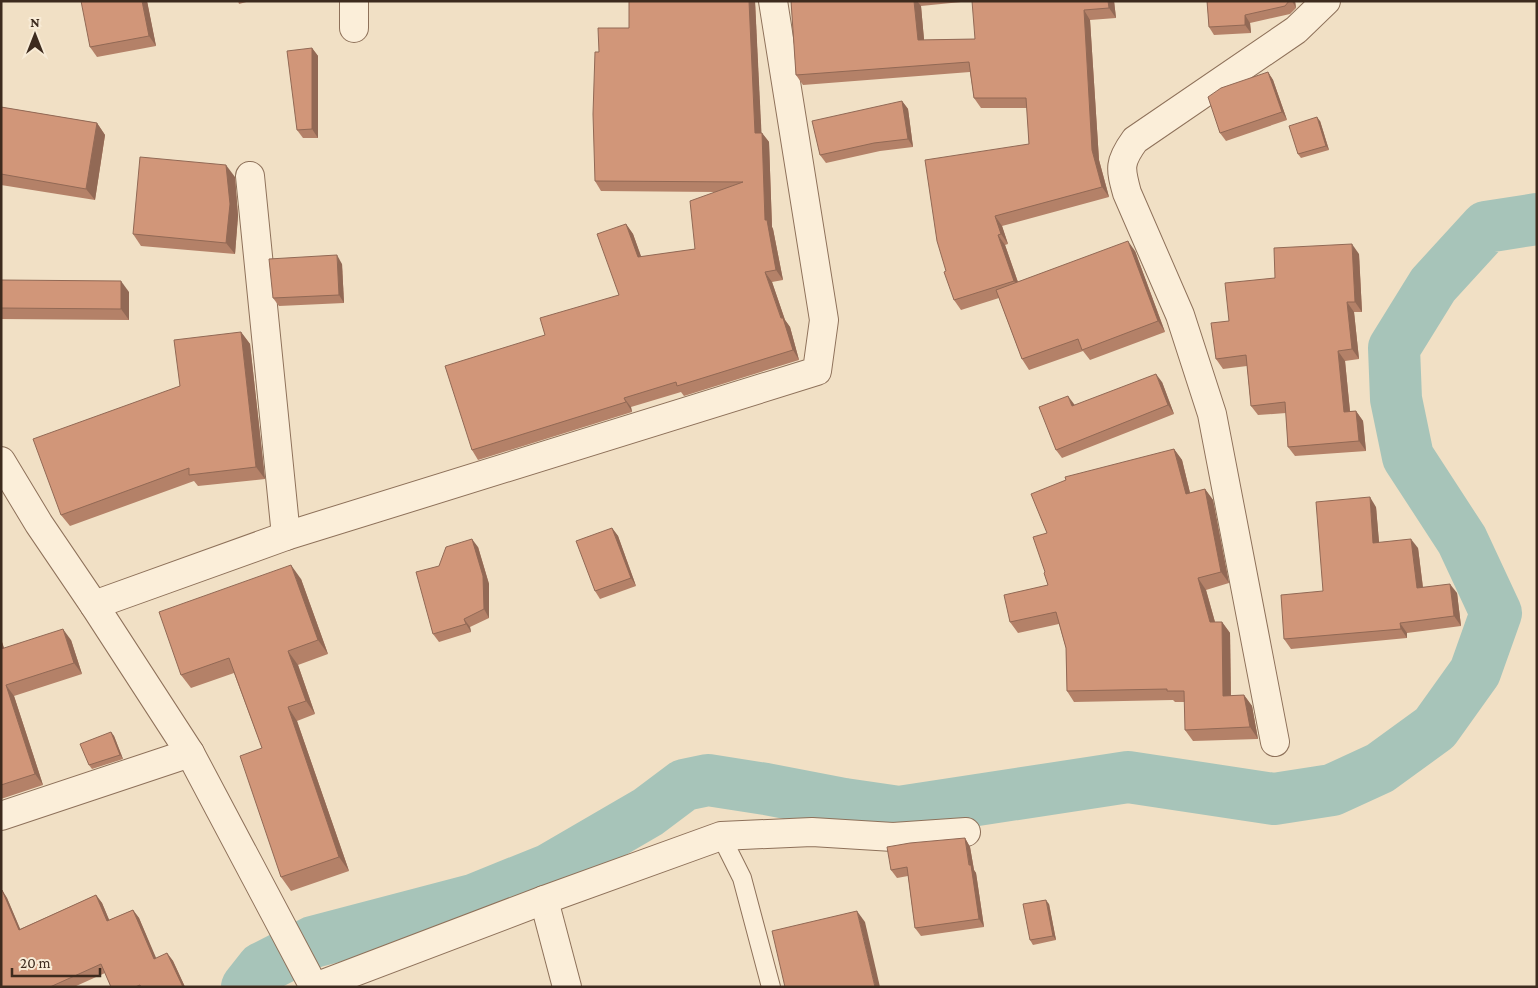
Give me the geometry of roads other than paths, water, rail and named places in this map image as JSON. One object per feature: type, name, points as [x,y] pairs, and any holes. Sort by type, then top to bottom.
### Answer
[{"type":"street","points":[[354,1],[354,28]]},
{"type":"street","points":[[94,605],[286,536],[817,371],[824,320],[773,1]]},
{"type":"street","points":[[1275,742],[1212,414],[1180,315],[1127,193],[1122,174],[1124,155],[1135,140],[1296,30],[1326,1]]},
{"type":"street","points":[[250,176],[286,536]]},
{"type":"street","points":[[1,462],[39,524],[190,753],[311,981],[721,836],[812,832],[893,836],[966,832]]},
{"type":"street","points":[[1,816],[190,753]]},
{"type":"street","points":[[544,900],[567,987]]},
{"type":"lane","points":[[721,836],[742,878],[771,987]]},
{"type":"waterway","points":[[247,987],[262,968],[313,942],[473,900],[550,869],[648,812],[684,785],[708,780],[899,812],[1128,777],[1274,799],[1332,790],[1380,768],[1435,728],[1475,672],[1496,613],[1462,540],[1408,457],[1396,399],[1394,348],[1433,285],[1486,227],[1537,219]]}]
